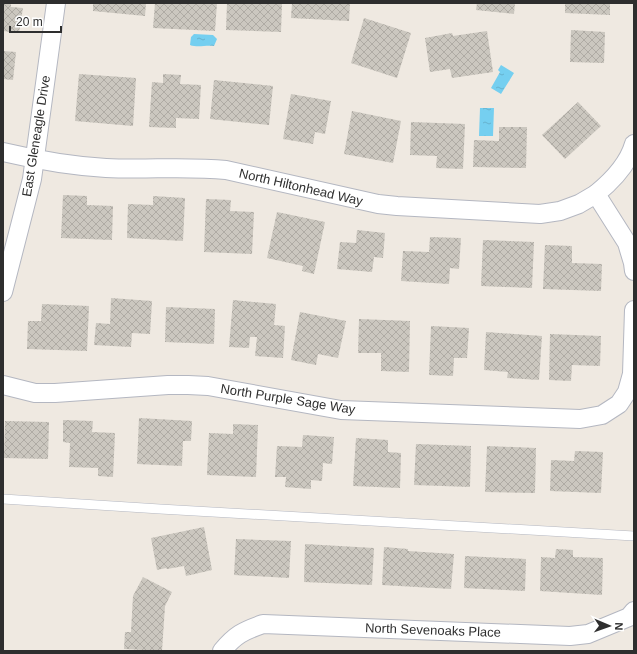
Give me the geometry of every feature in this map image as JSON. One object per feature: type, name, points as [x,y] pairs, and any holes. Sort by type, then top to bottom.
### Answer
[{"type":"street","name":"East Gleneagle Drive","points":[[3,292],[32,179],[56,3]]},
{"type":"street","name":"North Hiltonhead Way","points":[[3,152],[35,159],[88,167],[207,168],[226,170],[246,173],[378,204],[540,214],[560,211],[579,204],[596,194],[611,182],[623,167],[634,144]]},
{"type":"street","points":[[596,194],[627,243],[634,271]]},
{"type":"street","name":"North Purple Sage Way","points":[[3,385],[35,393],[55,393],[168,385],[208,386],[341,410],[580,419],[602,415],[619,404],[627,392],[632,374],[634,310]]},
{"type":"street","name":"North Sevenoaks Place","points":[[226,646],[245,630],[263,624],[570,636],[588,634],[629,616],[634,611]]},
{"type":"lane","points":[[3,499],[634,536]]},
{"type":"water","points":[[194,34],[213,35],[217,39],[214,46],[193,46],[190,45],[191,37]]},
{"type":"water","points":[[501,65],[514,73],[501,94],[491,88],[500,72],[498,70]]},
{"type":"water","points":[[480,108],[494,108],[493,136],[479,136]]},
{"type":"building","points":[[3,3],[11,3],[11,7],[23,8],[19,33],[3,31]]},
{"type":"building","points":[[93,3],[146,3],[145,16],[93,11]]},
{"type":"building","points":[[155,3],[217,3],[215,31],[153,28]]},
{"type":"building","points":[[227,3],[282,3],[281,32],[226,30]]},
{"type":"building","points":[[292,3],[350,3],[349,21],[291,18]]},
{"type":"building","points":[[477,3],[515,3],[514,14],[476,10]]},
{"type":"building","points":[[565,3],[610,3],[610,15],[565,13]]},
{"type":"building","points":[[364,18],[411,33],[397,78],[351,63]]},
{"type":"building","points":[[571,30],[605,32],[604,63],[570,62]]},
{"type":"building","points":[[487,31],[493,72],[452,78],[450,69],[430,72],[425,38],[452,33],[453,36]]},
{"type":"building","points":[[3,51],[16,52],[13,80],[3,79]]},
{"type":"building","points":[[79,74],[136,78],[133,126],[75,121]]},
{"type":"building","points":[[163,74],[181,75],[180,84],[201,85],[199,119],[176,118],[176,128],[149,127],[152,82],[163,83]]},
{"type":"building","points":[[214,80],[273,86],[269,125],[210,119]]},
{"type":"building","points":[[291,94],[331,101],[325,134],[315,132],[313,144],[283,139]]},
{"type":"building","points":[[578,102],[601,126],[565,159],[542,135]]},
{"type":"building","points":[[352,111],[401,121],[393,163],[344,154]]},
{"type":"building","points":[[411,122],[465,124],[463,169],[436,168],[437,156],[410,155]]},
{"type":"building","points":[[499,127],[527,127],[526,168],[473,167],[474,140],[499,141]]},
{"type":"building","points":[[63,195],[87,196],[87,205],[113,206],[112,240],[61,238]]},
{"type":"building","points":[[153,196],[185,198],[183,241],[127,238],[128,204],[153,205]]},
{"type":"building","points":[[206,199],[231,200],[230,211],[254,212],[252,254],[204,252]]},
{"type":"building","points":[[277,212],[325,222],[314,274],[302,271],[303,266],[267,258]]},
{"type":"building","points":[[357,230],[385,233],[383,258],[374,257],[372,272],[337,269],[340,242],[356,243]]},
{"type":"building","points":[[430,237],[461,238],[459,269],[450,268],[449,284],[401,281],[403,251],[429,252]]},
{"type":"building","points":[[483,240],[534,242],[532,288],[481,286]]},
{"type":"building","points":[[545,245],[572,246],[572,263],[602,264],[601,291],[543,289]]},
{"type":"building","points":[[111,298],[152,301],[150,334],[132,333],[131,347],[94,345],[96,323],[110,324]]},
{"type":"building","points":[[233,300],[276,304],[274,325],[285,326],[283,358],[255,356],[257,337],[250,337],[249,348],[229,347]]},
{"type":"building","points":[[42,304],[89,306],[87,351],[27,349],[28,321],[41,321]]},
{"type":"building","points":[[166,307],[215,309],[214,344],[165,342]]},
{"type":"building","points":[[300,312],[346,321],[338,358],[318,354],[316,365],[291,360]]},
{"type":"building","points":[[359,319],[410,321],[409,372],[381,371],[381,353],[358,353]]},
{"type":"building","points":[[431,326],[469,328],[467,358],[454,358],[453,376],[429,375]]},
{"type":"building","points":[[486,332],[542,336],[539,380],[507,378],[508,372],[484,370]]},
{"type":"building","points":[[550,334],[601,336],[600,366],[572,365],[571,381],[549,380]]},
{"type":"building","points":[[139,418],[192,421],[191,441],[183,441],[182,466],[137,464]]},
{"type":"building","points":[[63,420],[93,421],[92,432],[115,433],[113,477],[98,476],[98,468],[69,467],[70,443],[63,442]]},
{"type":"building","points":[[5,421],[49,422],[48,459],[4,458]]},
{"type":"building","points":[[233,424],[258,425],[256,477],[207,475],[209,433],[233,434]]},
{"type":"building","points":[[303,435],[334,437],[332,464],[323,463],[322,481],[311,480],[311,489],[285,487],[286,477],[275,477],[277,446],[302,447]]},
{"type":"building","points":[[356,438],[388,440],[388,452],[401,453],[400,488],[353,486]]},
{"type":"building","points":[[416,444],[471,446],[470,487],[414,485]]},
{"type":"building","points":[[487,446],[536,448],[535,493],[485,492]]},
{"type":"building","points":[[575,451],[603,452],[601,493],[550,491],[551,460],[574,461]]},
{"type":"building","points":[[204,527],[212,570],[186,576],[184,566],[157,570],[151,538]]},
{"type":"building","points":[[236,539],[291,541],[289,578],[234,575]]},
{"type":"building","points":[[305,544],[374,548],[372,585],[304,582]]},
{"type":"building","points":[[384,547],[408,549],[408,551],[454,554],[451,589],[382,585]]},
{"type":"building","points":[[556,549],[573,550],[573,557],[603,558],[602,595],[540,591],[541,557],[555,558]]},
{"type":"building","points":[[465,556],[526,559],[525,591],[464,588]]},
{"type":"building","points":[[143,577],[172,592],[165,606],[162,651],[124,649],[125,632],[131,632],[133,596]]}]
